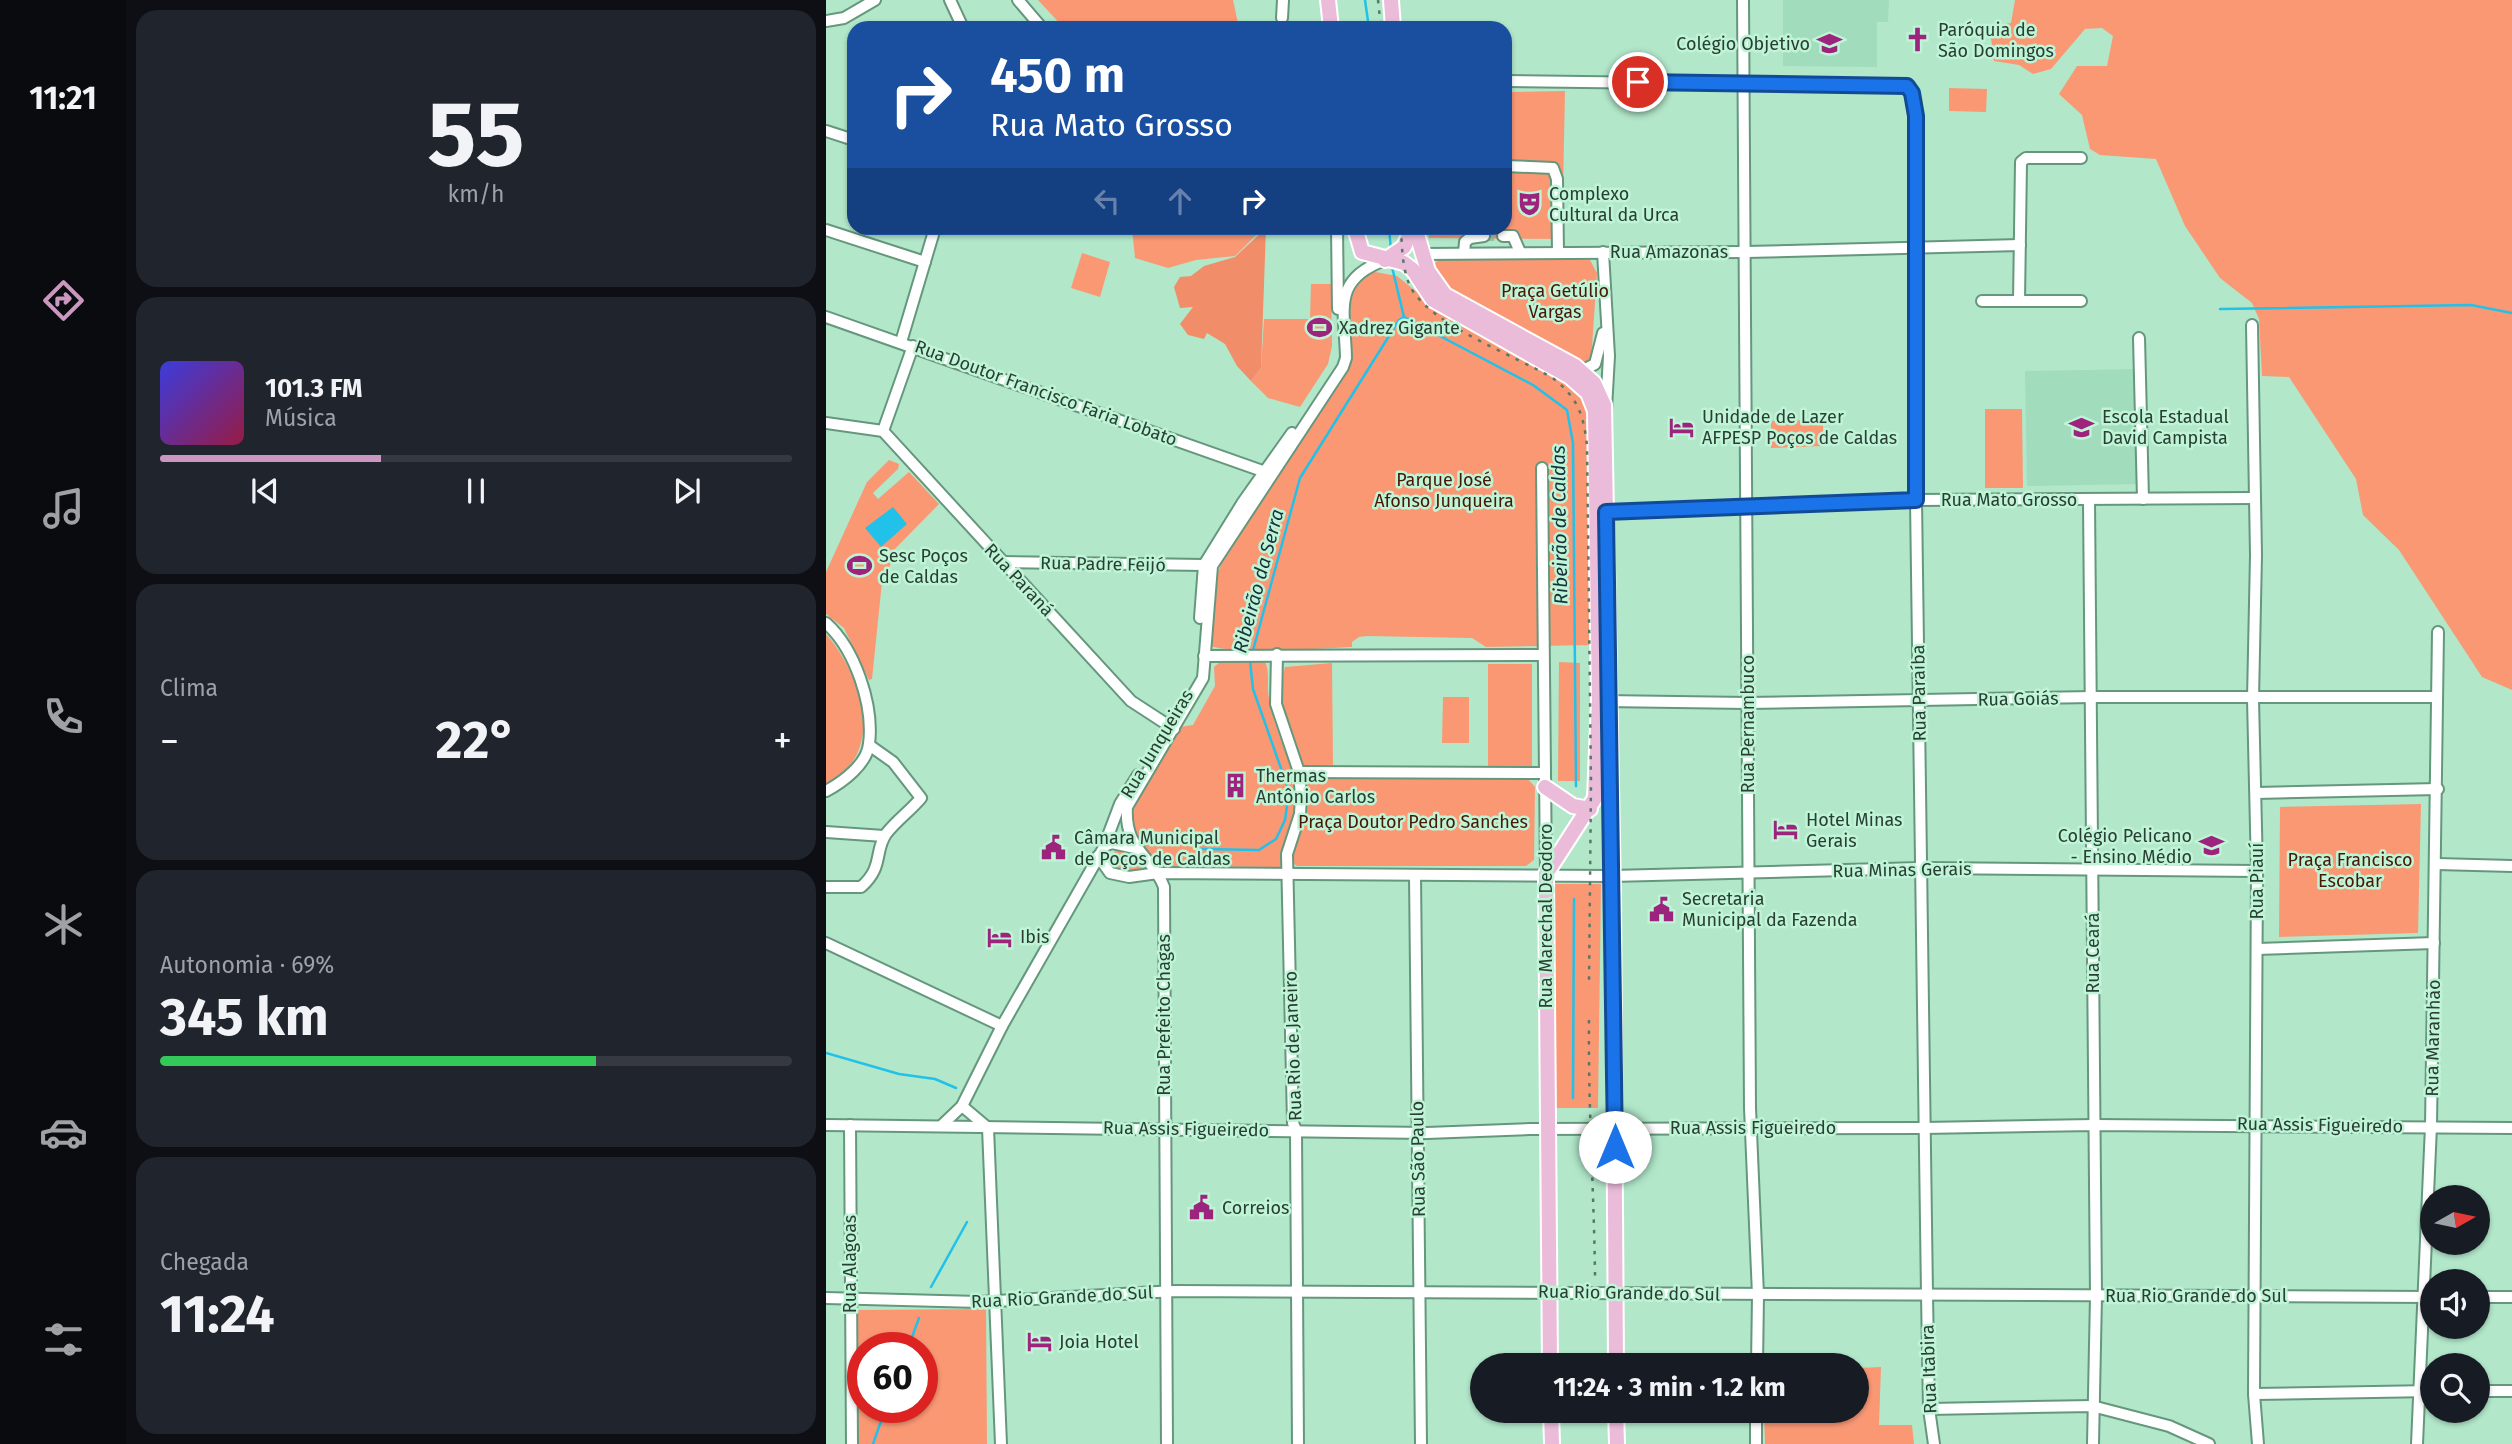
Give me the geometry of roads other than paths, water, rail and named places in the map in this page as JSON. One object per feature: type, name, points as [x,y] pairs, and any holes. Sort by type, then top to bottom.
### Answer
[{"type":"main road","points":[[1328,0],[1330,21]]},
{"type":"main road","points":[[1391,0],[1392,21]]},
{"type":"main road","points":[[1357,235],[1360,249],[1413,270],[1433,300],[1576,374],[1595,411],[1601,512],[1604,701],[1612,876],[1616,1353]]},
{"type":"main road","points":[[1385,259],[1404,247],[1410,235]]},
{"type":"main road","points":[[1416,235],[1434,283],[1445,295],[1598,389],[1606,418],[1601,512]]},
{"type":"main road","points":[[1546,874],[1590,810],[1595,798],[1604,701]]},
{"type":"main road","points":[[1545,780],[1573,806],[1590,810]]},
{"type":"main road","name":"Rua Marechal Deodoro","points":[[1546,874],[1550,1353]]},
{"type":"main road","points":[[1551,1423],[1552,1444]]},
{"type":"main road","points":[[1616,1423],[1617,1444]]},
{"type":"street","points":[[826,21],[844,18],[875,0]]},
{"type":"street","points":[[950,0],[960,21]]},
{"type":"street","points":[[1018,0],[1036,21]]},
{"type":"street","points":[[1282,18],[1283,0]]},
{"type":"street","name":"Rua Pernambuco","points":[[1743,0],[1751,1128],[1758,1296],[1757,1353]]},
{"type":"street","points":[[1512,81],[1745,82]]},
{"type":"street","name":"Rua Paraíba","points":[[1745,82],[1907,86],[1912,93],[1916,116],[1916,500],[1927,1295]]},
{"type":"street","points":[[826,131],[847,138]]},
{"type":"street","points":[[2019,301],[2019,166],[2023,160],[2081,158]]},
{"type":"street","points":[[1512,166],[1553,169],[1556,179],[1558,252]]},
{"type":"street","points":[[826,230],[925,262]]},
{"type":"street","points":[[901,342],[933,235]]},
{"type":"street","name":"Rua Junqueiras","points":[[941,1126],[962,1105],[1002,1026],[1101,851],[1120,804],[1198,691],[1203,678],[1212,566],[1340,357],[1337,235]]},
{"type":"street","points":[[1464,253],[1465,242],[1470,238],[1484,236]]},
{"type":"street","points":[[1503,236],[1516,239],[1520,252]]},
{"type":"street","name":"Rua Amazonas","points":[[1423,254],[1746,252],[2020,245]]},
{"type":"street","points":[[1603,252],[1609,356],[1606,418]]},
{"type":"street","name":"Rua Junqueiras","points":[[1135,848],[1126,822],[1127,807],[1197,676],[1204,565],[1343,367],[1346,358],[1345,296],[1348,283],[1359,271],[1385,259]]},
{"type":"street","points":[[1982,301],[2081,301]]},
{"type":"street","name":"Rua Doutor Francisco Faria Lobato","points":[[826,317],[1269,474]]},
{"type":"street","points":[[1576,374],[1595,364],[1599,356],[1605,320]]},
{"type":"street","name":"Rua Piauí","points":[[2252,325],[2253,699],[2258,871],[2255,1442]]},
{"type":"street","points":[[2139,338],[2143,499]]},
{"type":"street","points":[[826,423],[883,431],[913,346]]},
{"type":"street","name":"Rua Paraná","points":[[883,431],[1132,701],[1172,727]]},
{"type":"street","name":"Rua Marechal Deodoro","points":[[1542,468],[1546,874]]},
{"type":"street","name":"Rua Mato Grosso","points":[[1601,512],[1916,500],[2254,498]]},
{"type":"street","name":"Rua Ceará","points":[[2089,501],[2096,1296],[2093,1444]]},
{"type":"street","name":"Rua Padre Feijó","points":[[1001,562],[1204,565]]},
{"type":"street","points":[[826,623],[842,640],[866,688],[869,746],[849,777],[826,791]]},
{"type":"street","name":"Rua Maranhão","points":[[2428,1269],[2437,864],[2438,632]]},
{"type":"street","name":"Rua Rio de Janeiro","points":[[1277,654],[1276,704],[1299,772],[1300,814],[1287,854],[1293,1123],[1296,1130],[1298,1444]]},
{"type":"street","points":[[1204,656],[1542,655]]},
{"type":"street","name":"Rua Goiás","points":[[1604,701],[1747,704],[2092,697],[2437,697]]},
{"type":"street","points":[[826,887],[861,887],[871,878],[879,864],[884,836],[921,798],[893,762],[869,746]]},
{"type":"street","points":[[1299,772],[1545,780]]},
{"type":"street","points":[[2256,793],[2438,789]]},
{"type":"street","points":[[826,832],[884,836]]},
{"type":"street","points":[[1158,873],[1135,848],[1112,843],[1101,851],[1110,873],[1118,876],[1158,873],[1546,874]]},
{"type":"street","points":[[2437,864],[2512,866]]},
{"type":"street","name":"Rua Minas Gerais","points":[[1546,874],[1750,874],[1922,868],[2258,871]]},
{"type":"street","name":"Rua Prefeito Chagas","points":[[1158,873],[1164,887],[1167,1444]]},
{"type":"street","name":"Rua São Paulo","points":[[1415,875],[1416,1133],[1422,1444]]},
{"type":"street","points":[[826,943],[1002,1026]]},
{"type":"street","points":[[2257,949],[2434,943]]},
{"type":"street","points":[[962,1105],[988,1128],[1001,1444]]},
{"type":"street","name":"Rua Assis Figueiredo","points":[[826,1125],[1416,1133],[1595,1128],[1924,1129],[2256,1124],[2512,1128]]},
{"type":"street","name":"Rua Alagoas","points":[[850,1125],[852,1444]]},
{"type":"street","name":"Rua Rio Grande do Sul","points":[[826,1298],[996,1301],[1165,1292],[1299,1291],[1615,1292],[1758,1296],[2420,1297]]},
{"type":"street","name":"Rua Itabira","points":[[1927,1295],[1929,1409],[1934,1444]]},
{"type":"street","points":[[2490,1297],[2512,1297]]},
{"type":"street","name":"Rua Maranhão","points":[[2417,1444],[2424,1339]]},
{"type":"street","points":[[2254,1394],[2419,1391]]},
{"type":"street","points":[[2490,1391],[2512,1391]]},
{"type":"street","points":[[1929,1409],[2092,1406],[2169,1426],[2209,1444]]},
{"type":"street","points":[[1756,1423],[1756,1444]]},
{"type":"water","points":[[893,507],[907,524],[881,547],[865,528]]},
{"type":"waterway","points":[[1365,0],[1368,21]]},
{"type":"waterway","points":[[1390,235],[1391,250]]},
{"type":"waterway","points":[[1392,267],[1404,317]]},
{"type":"waterway","points":[[2220,309],[2471,305],[2512,313]]},
{"type":"waterway","name":"Ribeirão de Caldas","points":[[1404,317],[1533,385],[1567,410],[1573,443],[1576,786]]},
{"type":"waterway","name":"Ribeirão da Serra","points":[[1252,654],[1300,478],[1399,320],[1404,317]]},
{"type":"waterway","name":"Ribeirão da Serra","points":[[1201,849],[1259,850],[1276,839],[1285,820],[1289,791],[1253,689],[1250,661]]},
{"type":"waterway","name":"Ribeirão de Caldas","points":[[1573,1098],[1574,899]]},
{"type":"waterway","points":[[826,1053],[899,1074],[935,1079],[956,1088]]},
{"type":"waterway","name":"Ribeirão da Serra","points":[[931,1287],[967,1222]]},
{"type":"waterway","name":"Ribeirão da Serra","points":[[914,1332],[919,1318]]},
{"type":"waterway","name":"Ribeirão da Serra","points":[[873,1444],[880,1423]]},
{"type":"tunnel","points":[[1484,236],[1503,236]]},
{"type":"railway","points":[[1378,0],[1380,21]]},
{"type":"railway","points":[[1401,235],[1405,272],[1410,286],[1420,300],[1454,326],[1554,379],[1569,393],[1584,426],[1587,446],[1591,783],[1589,984]]},
{"type":"railway","points":[[1589,1020],[1595,1276]]},
{"type":"place","name":"Paróquia de São Domingos","points":[[1918,40]]},
{"type":"place","name":"Colégio Objetivo","points":[[1830,44]]},
{"type":"place","name":"Complexo Cultural da Urca","points":[[1529,204]]},
{"type":"place","name":"Xadrez Gigante","points":[[1319,328]]},
{"type":"place","name":"Unidade de Lazer AFPESP Poços de Caldas","points":[[1682,427]]},
{"type":"place","name":"Escola Estadual David Campista","points":[[2082,427]]},
{"type":"place","name":"Sesc Poços de Caldas","points":[[859,566]]},
{"type":"place","name":"Thermas Antônio Carlos","points":[[1236,786]]},
{"type":"place","name":"Hotel Minas Gerais","points":[[1786,830]]},
{"type":"place","name":"Colégio Pelicano - Ensino Médio","points":[[2212,846]]},
{"type":"place","name":"Câmara Municipal de Poços de Caldas","points":[[1054,848]]},
{"type":"place","name":"Secretaria Municipal da Fazenda","points":[[1662,909]]},
{"type":"place","name":"Ibis","points":[[1000,937]]},
{"type":"place","name":"Correios","points":[[1202,1208]]},
{"type":"place","name":"Joia Hotel","points":[[1039,1342]]},
{"type":"park label","name":"Praça Getúlio Vargas","points":[[1555,301]]},
{"type":"park label","name":"Parque José Afonso Junqueira","points":[[1444,490]]},
{"type":"park label","name":"Praça Doutor Pedro Sanches","points":[[1413,822]]},
{"type":"park label","name":"Praça Francisco Escobar","points":[[2350,870]]}]
